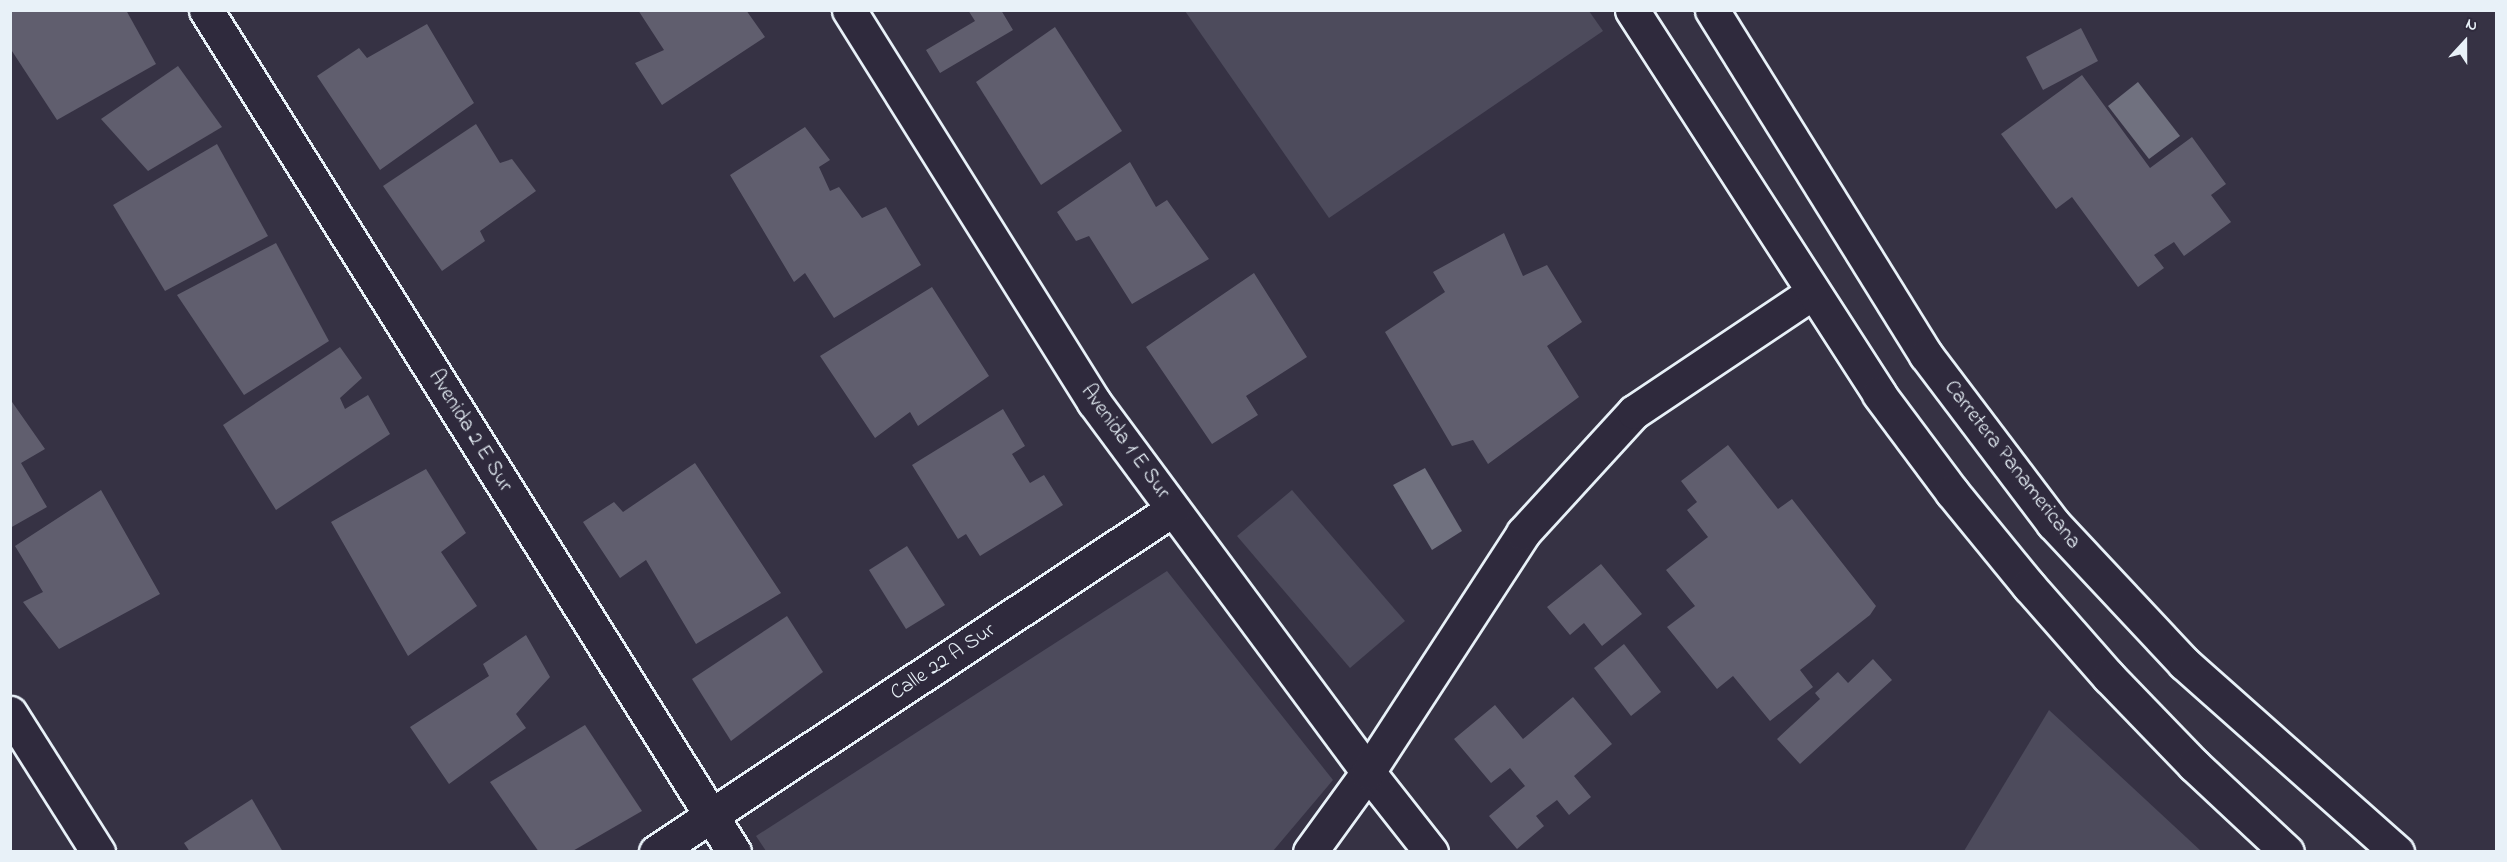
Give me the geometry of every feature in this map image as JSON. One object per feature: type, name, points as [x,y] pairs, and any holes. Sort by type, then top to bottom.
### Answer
[{"type":"main road","name":"Avenida 2 E Sur","points":[[206,10],[734,852]]},
{"type":"main road","name":"Avenida 1 E Sur","points":[[849,10],[1094,402],[1368,772],[1431,852]]},
{"type":"main road","points":[[1632,10],[1879,394],[1952,492],[2029,586],[2109,677],[2194,765],[2286,850]]},
{"type":"main road","name":"Carretera Panamericana","points":[[1712,10],[1926,356],[2054,523],[2184,663],[2397,852]]},
{"type":"main road","points":[[1310,852],[1368,772],[1523,533],[1634,412],[1812,293]]},
{"type":"main road","name":"Calle 22 A Sur","points":[[656,852],[1173,509]]},
{"type":"main road","points":[[10,713],[98,852]]},
{"type":"shaded area","points":[[1185,11],[1589,11],[1603,31],[1329,218]]},
{"type":"shaded area","points":[[1292,490],[1405,621],[1350,668],[1237,536]]},
{"type":"shaded area","points":[[1167,571],[1333,780],[1273,851],[766,851],[756,836]]},
{"type":"shaded area","points":[[2049,710],[2201,851],[1964,851]]},
{"type":"water","points":[[2138,82],[2180,136],[2149,159],[2108,106]]},
{"type":"water","points":[[1425,468],[1462,531],[1432,550],[1393,485]]},
{"type":"building","points":[[14,10],[126,10],[156,64],[57,120],[10,48],[10,12]]},
{"type":"building","points":[[638,10],[746,10],[765,37],[662,105],[635,63],[664,50]]},
{"type":"building","points":[[968,10],[1001,10],[1013,30],[940,73],[926,50],[975,21]]},
{"type":"building","points":[[427,24],[474,103],[380,170],[317,76],[359,48],[367,58]]},
{"type":"building","points":[[1055,27],[1122,131],[1041,185],[976,82]]},
{"type":"building","points":[[2081,28],[2098,61],[2043,90],[2026,57]]},
{"type":"building","points":[[178,66],[222,127],[148,171],[101,119]]},
{"type":"building","points":[[2082,75],[2150,168],[2192,137],[2226,184],[2211,195],[2231,222],[2184,256],[2174,242],[2154,255],[2164,268],[2138,287],[2072,197],[2056,209],[2001,134]]},
{"type":"building","points":[[476,124],[500,163],[512,159],[536,191],[480,231],[485,241],[442,271],[383,186]]},
{"type":"building","points":[[805,127],[830,160],[819,167],[830,191],[839,187],[862,218],[886,207],[921,265],[834,318],[805,273],[794,282],[730,175]]},
{"type":"building","points":[[217,144],[268,236],[165,291],[113,205]]},
{"type":"building","points":[[1130,162],[1156,207],[1167,200],[1209,259],[1132,304],[1089,236],[1076,241],[1057,212]]},
{"type":"building","points":[[1504,233],[1523,276],[1547,265],[1582,322],[1547,346],[1579,397],[1488,464],[1473,440],[1452,446],[1385,332],[1445,292],[1433,272]]},
{"type":"building","points":[[276,243],[329,341],[244,395],[177,295]]},
{"type":"building","points":[[1254,273],[1307,357],[1246,396],[1258,415],[1212,444],[1146,347]]},
{"type":"building","points":[[932,287],[989,376],[918,426],[910,412],[875,438],[820,356]]},
{"type":"building","points":[[340,347],[362,378],[340,398],[345,409],[368,395],[390,434],[276,510],[223,425]]},
{"type":"building","points":[[10,399],[45,449],[21,463],[47,507],[10,528]]},
{"type":"building","points":[[1003,409],[1025,446],[1012,454],[1030,483],[1044,475],[1063,505],[980,556],[966,534],[958,539],[912,465]]},
{"type":"building","points":[[1728,445],[1778,509],[1792,499],[1876,606],[1870,615],[1800,670],[1813,687],[1770,721],[1733,676],[1717,689],[1667,627],[1695,606],[1666,570],[1708,537],[1687,510],[1697,502],[1681,481]]},
{"type":"building","points":[[695,463],[781,593],[696,644],[646,560],[620,578],[583,522],[614,502],[623,512]]},
{"type":"building","points":[[426,469],[466,533],[441,552],[477,606],[408,656],[331,522]]},
{"type":"building","points":[[101,490],[160,594],[59,649],[23,602],[43,592],[15,546]]},
{"type":"building","points":[[907,546],[945,605],[906,629],[869,570]]},
{"type":"building","points":[[1601,564],[1642,614],[1602,646],[1584,623],[1570,635],[1547,607]]},
{"type":"building","points":[[787,616],[823,672],[731,741],[692,679]]},
{"type":"building","points":[[526,635],[550,677],[516,714],[526,728],[449,784],[410,727],[489,676],[483,664]]},
{"type":"building","points":[[1624,644],[1661,692],[1631,716],[1594,668]]},
{"type":"building","points":[[1873,659],[1892,680],[1800,764],[1777,739],[1820,699],[1815,693],[1838,672],[1848,683]]},
{"type":"building","points":[[1573,697],[1612,744],[1574,776],[1591,797],[1569,815],[1557,800],[1536,816],[1544,826],[1517,849],[1489,816],[1525,786],[1510,768],[1491,783],[1454,739],[1495,705],[1523,739]]},
{"type":"building","points":[[585,725],[642,811],[571,852],[539,852],[490,782]]},
{"type":"building","points":[[252,799],[283,852],[190,852],[184,843]]}]
